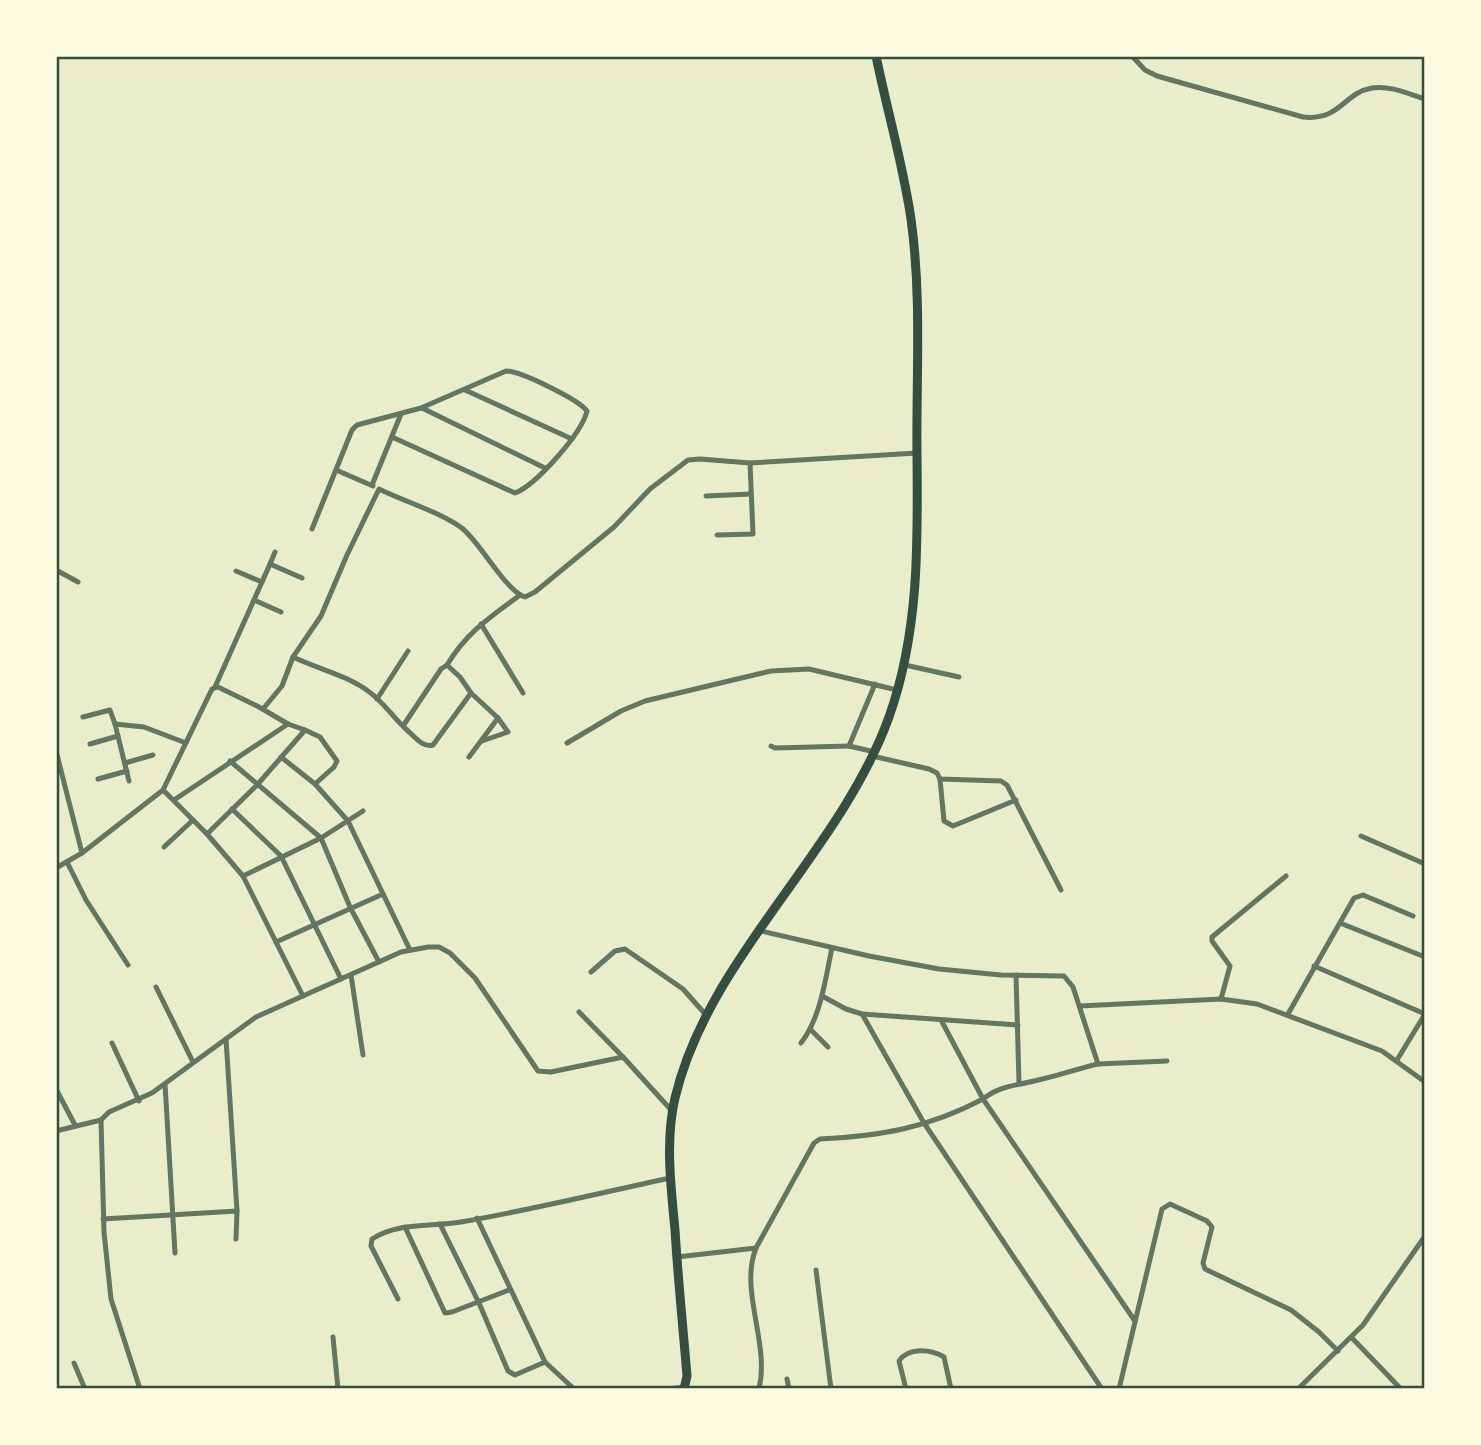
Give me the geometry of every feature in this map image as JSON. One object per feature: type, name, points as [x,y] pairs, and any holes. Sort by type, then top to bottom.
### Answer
[{"type":"highway","points":[[685,1388],[687,1376],[670,1178],[673,1112],[683,1072],[706,1015],[841,812],[874,754],[905,665],[914,601],[918,497],[919,307],[911,221],[876,56]]},
{"type":"street","points":[[1132,56],[1157,76],[1303,117],[1324,117],[1333,113],[1368,88],[1389,88],[1425,99]]},
{"type":"street","points":[[312,529],[352,430],[357,425],[421,408],[506,371],[521,375],[585,407],[587,414],[572,439],[545,468],[524,488],[512,492],[392,437]]},
{"type":"street","points":[[465,390],[572,439]]},
{"type":"street","points":[[421,408],[545,468]]},
{"type":"street","points":[[372,485],[401,414]]},
{"type":"street","points":[[336,470],[457,525],[472,537],[520,595],[529,597],[614,527],[650,489],[684,462],[700,459],[750,463],[917,453]]},
{"type":"street","points":[[717,535],[753,534],[750,463]]},
{"type":"street","points":[[263,709],[282,686],[293,657],[321,616],[379,489]]},
{"type":"street","points":[[706,496],[751,494]]},
{"type":"street","points":[[56,869],[82,853],[163,790],[215,687],[275,552]]},
{"type":"street","points":[[270,564],[302,578]]},
{"type":"street","points":[[56,570],[78,582]]},
{"type":"street","points":[[236,571],[262,582]]},
{"type":"street","points":[[403,726],[458,647],[481,624],[520,595]]},
{"type":"street","points":[[254,600],[281,612]]},
{"type":"street","points":[[481,624],[523,693]]},
{"type":"street","points":[[377,699],[408,650]]},
{"type":"street","points":[[293,657],[353,681],[377,699],[425,746],[433,745],[471,693]]},
{"type":"street","points":[[447,665],[508,732],[482,741]]},
{"type":"street","points":[[905,665],[959,677]]},
{"type":"street","points":[[567,743],[621,711],[645,701],[790,668],[809,669],[897,690]]},
{"type":"street","points":[[849,746],[875,684]]},
{"type":"street","points":[[215,687],[320,737],[337,761],[334,768],[315,784]]},
{"type":"street","points":[[83,717],[110,710],[129,782]]},
{"type":"street","points":[[469,757],[498,718]]},
{"type":"street","points":[[115,724],[144,727],[186,743]]},
{"type":"street","points":[[174,800],[288,724]]},
{"type":"street","points":[[207,834],[257,785],[305,730]]},
{"type":"street","points":[[90,744],[118,736]]},
{"type":"street","points":[[771,746],[849,746],[929,769],[937,773],[940,779],[944,821],[948,825],[953,826],[1016,800]]},
{"type":"street","points":[[56,751],[82,853]]},
{"type":"street","points":[[125,763],[153,755]]},
{"type":"street","points":[[281,757],[315,784],[348,821],[410,950]]},
{"type":"street","points":[[230,761],[321,838],[350,907],[379,962]]},
{"type":"street","points":[[98,779],[127,771]]},
{"type":"street","points":[[940,779],[1001,781],[1007,785],[1061,890]]},
{"type":"street","points":[[163,790],[207,834],[243,876],[303,996]]},
{"type":"street","points":[[232,809],[281,856],[341,979]]},
{"type":"street","points":[[243,876],[321,838],[363,811]]},
{"type":"street","points":[[164,847],[193,820]]},
{"type":"street","points":[[1361,836],[1425,864]]},
{"type":"street","points":[[67,862],[86,900],[128,965]]},
{"type":"street","points":[[1221,999],[1230,966],[1212,941],[1212,937],[1286,876]]},
{"type":"street","points":[[275,942],[383,894]]},
{"type":"street","points":[[1288,1014],[1351,901],[1363,895],[1413,916]]},
{"type":"street","points":[[1340,923],[1425,957]]},
{"type":"street","points":[[761,931],[939,969],[1064,976],[1073,987],[1098,1064]]},
{"type":"street","points":[[56,1131],[101,1120],[108,1112],[139,1101],[256,1017],[410,950],[439,947],[459,961],[475,978],[538,1071],[551,1072],[624,1057]]},
{"type":"street","points":[[801,1043],[811,1030],[822,996],[832,948]]},
{"type":"street","points":[[591,972],[615,951],[625,949],[683,989],[706,1015]]},
{"type":"street","points":[[1314,966],[1425,1014],[1397,1060]]},
{"type":"street","points":[[351,975],[363,1055]]},
{"type":"street","points":[[1016,975],[1019,1083]]},
{"type":"street","points":[[156,987],[193,1062]]},
{"type":"street","points":[[822,996],[862,1014],[1018,1025]]},
{"type":"street","points":[[1080,1006],[1221,999],[1257,1004],[1382,1051],[1425,1082]]},
{"type":"street","points":[[579,1012],[673,1112]]},
{"type":"street","points":[[862,1014],[923,1123],[1102,1389]]},
{"type":"street","points":[[941,1020],[983,1099],[1135,1321]]},
{"type":"street","points":[[811,1030],[828,1047]]},
{"type":"street","points":[[226,1039],[237,1211],[236,1239]]},
{"type":"street","points":[[112,1043],[139,1101]]},
{"type":"street","points":[[759,1389],[762,1367],[750,1275],[756,1248],[816,1141],[887,1134],[949,1116],[998,1089],[1098,1064],[1167,1061]]},
{"type":"street","points":[[165,1084],[175,1252]]},
{"type":"street","points":[[56,1089],[75,1125]]},
{"type":"street","points":[[101,1120],[103,1219],[111,1299],[140,1389]]},
{"type":"street","points":[[398,1299],[370,1242],[382,1234],[405,1227],[440,1224],[570,1202],[670,1178]]},
{"type":"street","points":[[1119,1389],[1162,1209],[1170,1204],[1207,1221],[1212,1227],[1203,1263],[1205,1269],[1291,1310],[1338,1351]]},
{"type":"street","points":[[103,1219],[237,1211]]},
{"type":"street","points":[[477,1218],[545,1363],[574,1389]]},
{"type":"street","points":[[440,1224],[510,1374],[515,1375],[545,1363]]},
{"type":"street","points":[[405,1227],[443,1312],[452,1312],[479,1303],[509,1290]]},
{"type":"street","points":[[1298,1389],[1352,1338],[1425,1236]]},
{"type":"street","points":[[677,1257],[756,1248]]},
{"type":"street","points":[[816,1270],[831,1389]]},
{"type":"street","points":[[333,1337],[338,1389]]},
{"type":"street","points":[[1352,1338],[1401,1389]]},
{"type":"street","points":[[906,1389],[899,1361],[901,1357],[907,1352],[929,1351],[944,1357],[951,1389]]},
{"type":"street","points":[[75,1363],[85,1389]]},
{"type":"street","points":[[787,1378],[789,1389]]},
{"type":"street","points":[[1304,1384],[1310,1389]]},
{"type":"street","points":[[668,1389],[685,1388]]}]
